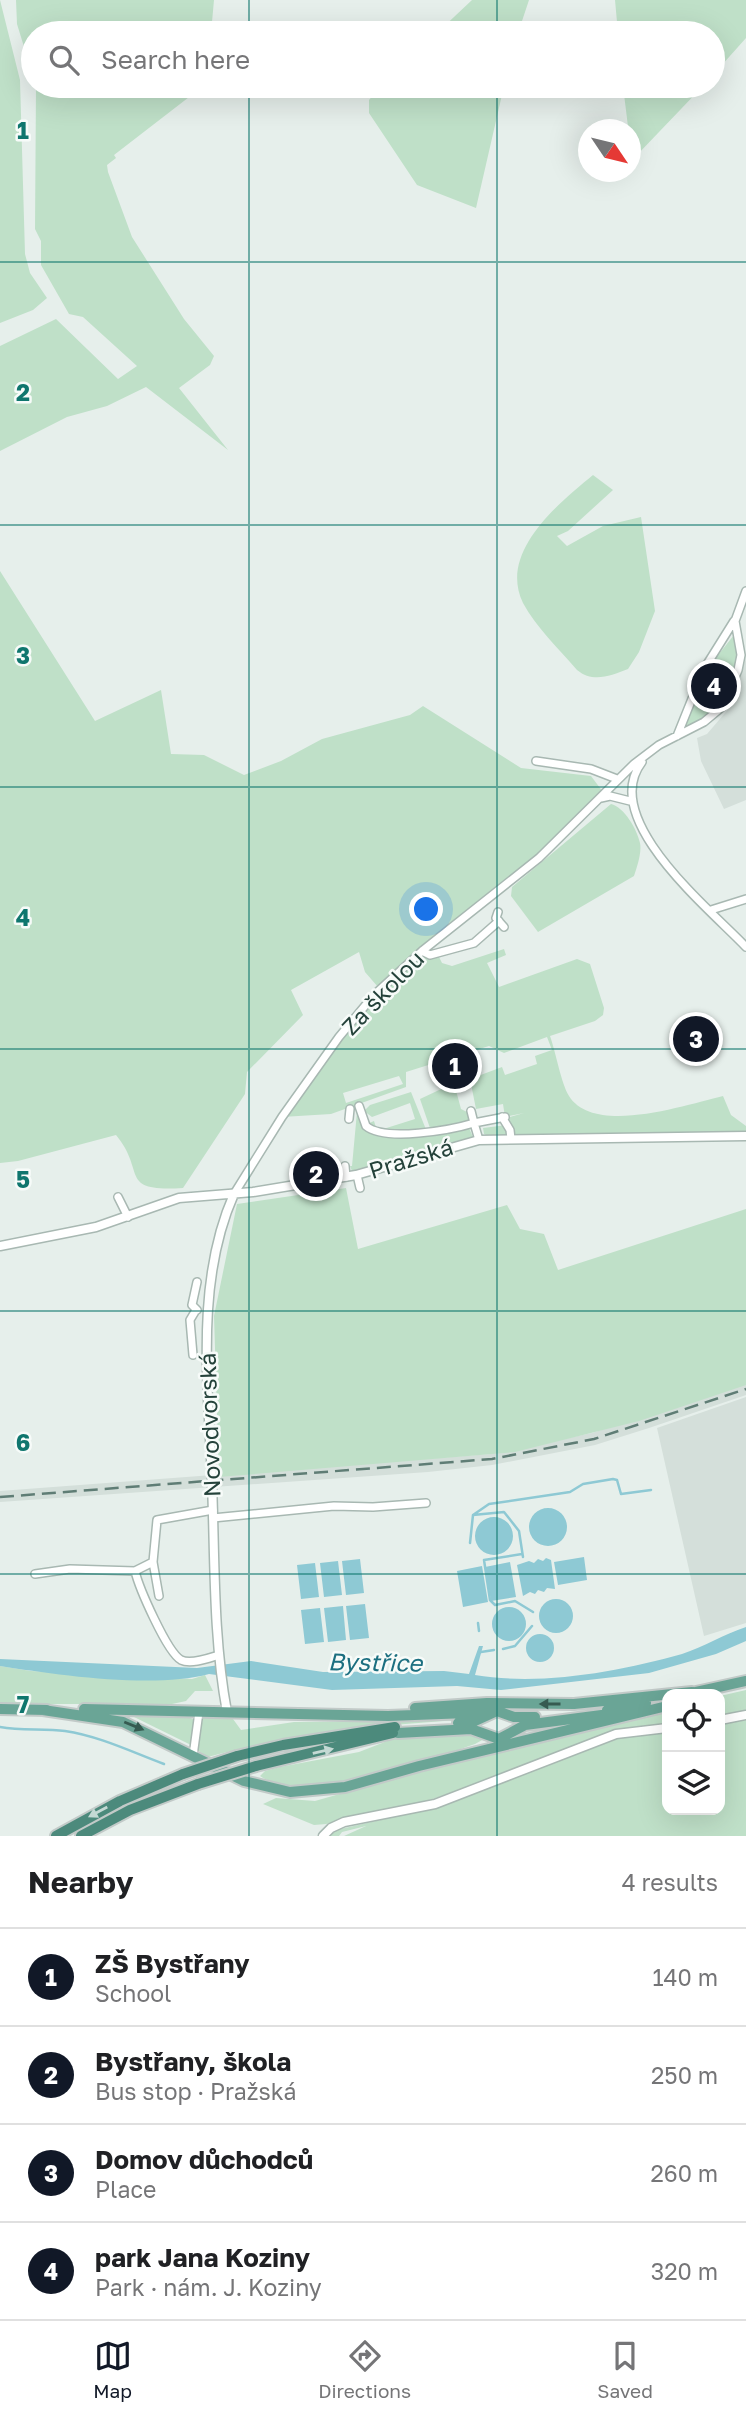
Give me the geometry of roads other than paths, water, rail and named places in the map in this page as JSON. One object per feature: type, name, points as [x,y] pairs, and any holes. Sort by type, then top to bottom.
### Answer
[{"type":"highway","points":[[56,1836],[120,1801],[183,1774],[237,1756],[295,1742],[397,1730]]},
{"type":"highway","points":[[81,1836],[130,1810],[198,1784],[256,1766],[397,1730]]},
{"type":"main road","points":[[714,1689],[746,1681]]},
{"type":"main road","points":[[358,1714],[487,1703],[582,1703],[662,1696]]},
{"type":"main road","points":[[0,1709],[388,1716],[490,1714],[523,1718],[662,1703]]},
{"type":"main road","points":[[397,1730],[456,1729],[501,1738],[510,1730],[662,1703]]},
{"type":"main road","points":[[43,1710],[123,1722],[251,1784],[290,1792],[345,1787],[662,1703]]},
{"type":"main road","points":[[397,1730],[466,1723],[490,1714]]},
{"type":"main road","points":[[488,1735],[483,1723],[490,1714]]},
{"type":"main road","points":[[508,1716],[510,1730]]},
{"type":"main road","points":[[419,1766],[481,1745],[488,1735]]},
{"type":"street","points":[[677,736],[704,670],[735,621],[746,591]]},
{"type":"street","name":"Za školou","points":[[234,1194],[282,1117],[339,1037],[374,995],[422,951],[539,858],[617,779],[649,753],[716,713],[727,698],[741,654],[735,621]]},
{"type":"street","points":[[649,753],[634,777],[630,801],[639,824],[659,853],[746,947]]},
{"type":"street","points":[[536,761],[591,769],[617,779]]},
{"type":"street","points":[[600,798],[610,796],[630,801]]},
{"type":"street","points":[[711,910],[746,899]]},
{"type":"street","points":[[422,951],[430,955],[474,943],[502,924],[496,915],[498,912]]},
{"type":"street","points":[[359,1106],[366,1126],[377,1133],[436,1133],[504,1117],[511,1139]]},
{"type":"street","points":[[348,1119],[350,1109]]},
{"type":"street","points":[[471,1111],[479,1140]]},
{"type":"street","points":[[361,1115],[374,1121]]},
{"type":"street","name":"Pražská","points":[[0,1246],[96,1227],[179,1198],[234,1194],[357,1175],[479,1140],[746,1136]]},
{"type":"street","points":[[345,1166],[346,1177]]},
{"type":"street","points":[[357,1175],[360,1188]]},
{"type":"street","name":"Novodvorská","points":[[228,1712],[220,1658],[208,1310],[220,1233],[234,1194]]},
{"type":"street","points":[[118,1197],[128,1217]]},
{"type":"street","points":[[196,1310],[192,1305],[197,1282]]},
{"type":"street","points":[[196,1310],[208,1310]]},
{"type":"street","points":[[193,1355],[190,1320],[196,1310]]},
{"type":"street","points":[[159,1596],[153,1562],[156,1556],[154,1533],[157,1520],[334,1506],[373,1507],[426,1503]]},
{"type":"street","points":[[36,1574],[70,1569],[135,1571],[153,1562]]},
{"type":"street","points":[[135,1571],[150,1611],[177,1657],[183,1661],[220,1658]]},
{"type":"street","points":[[193,1756],[199,1712]]},
{"type":"street","points":[[725,1719],[746,1715]]},
{"type":"street","points":[[323,1836],[331,1828],[344,1822],[435,1804],[608,1737],[662,1729]]},
{"type":"water","points":[[548,1508],[561,1514],[567,1527],[561,1540],[548,1546],[535,1540],[529,1527],[535,1514]]},
{"type":"water","points":[[494,1517],[507,1523],[513,1536],[507,1549],[494,1555],[481,1549],[475,1536],[481,1523]]},
{"type":"water","points":[[584,1557],[587,1580],[558,1585],[554,1562]]},
{"type":"water","points":[[546,1558],[551,1560],[555,1589],[547,1588],[544,1592],[538,1590],[535,1594],[530,1592],[523,1596],[517,1565],[529,1561],[534,1563],[538,1559],[543,1561]]},
{"type":"water","points":[[360,1559],[364,1593],[346,1595],[342,1561]]},
{"type":"water","points":[[338,1561],[342,1595],[324,1597],[320,1563]]},
{"type":"water","points":[[510,1562],[516,1597],[491,1601],[485,1567]]},
{"type":"water","points":[[315,1563],[319,1597],[301,1599],[297,1565]]},
{"type":"water","points":[[482,1566],[488,1602],[463,1607],[457,1571]]},
{"type":"water","points":[[556,1599],[568,1604],[573,1616],[568,1628],[556,1633],[544,1628],[539,1616],[544,1604]]},
{"type":"water","points":[[365,1604],[369,1638],[350,1640],[346,1606]]},
{"type":"water","points":[[343,1606],[346,1640],[328,1642],[324,1608]]},
{"type":"water","points":[[509,1607],[521,1612],[526,1624],[521,1636],[509,1641],[497,1636],[492,1624],[497,1612]]},
{"type":"water","points":[[320,1608],[324,1642],[305,1644],[301,1610]]},
{"type":"water","points":[[746,1627],[746,1641],[716,1654],[649,1673],[501,1690],[457,1686],[332,1690],[209,1674],[161,1680],[105,1679],[0,1666],[0,1659],[197,1668],[251,1661],[323,1672],[444,1671],[469,1674],[479,1646],[483,1646],[475,1675],[552,1678],[657,1661],[690,1651]]},
{"type":"water","points":[[540,1634],[550,1638],[554,1648],[550,1658],[540,1662],[530,1658],[526,1648],[530,1638]]},
{"type":"waterway","points":[[470,1543],[473,1515],[489,1504],[570,1492],[583,1484],[613,1479],[617,1480],[621,1494],[651,1490]]},
{"type":"waterway","points":[[473,1515],[504,1512],[519,1531],[523,1557]]},
{"type":"waterway","points":[[522,1554],[484,1560],[490,1600],[495,1605],[515,1601],[533,1612]]},
{"type":"waterway","points":[[478,1623],[479,1631]]},
{"type":"waterway","points":[[503,1649],[515,1646],[532,1626]]},
{"type":"waterway","points":[[481,1652],[494,1650]]},
{"type":"waterway","points":[[0,1727],[78,1733],[164,1764]]},
{"type":"railway","points":[[0,1497],[492,1459],[594,1439],[746,1389]]},
{"type":"place","name":"park Jana Koziny","points":[[714,686]]},
{"type":"place","name":"Domov důchodců","points":[[696,1039]]},
{"type":"place","name":"ZŠ Bystřany","points":[[455,1066]]},
{"type":"place","name":"Bystřany, škola","points":[[316,1174]]},
{"type":"water label","name":"Bystřice","points":[[375,1663]]}]
